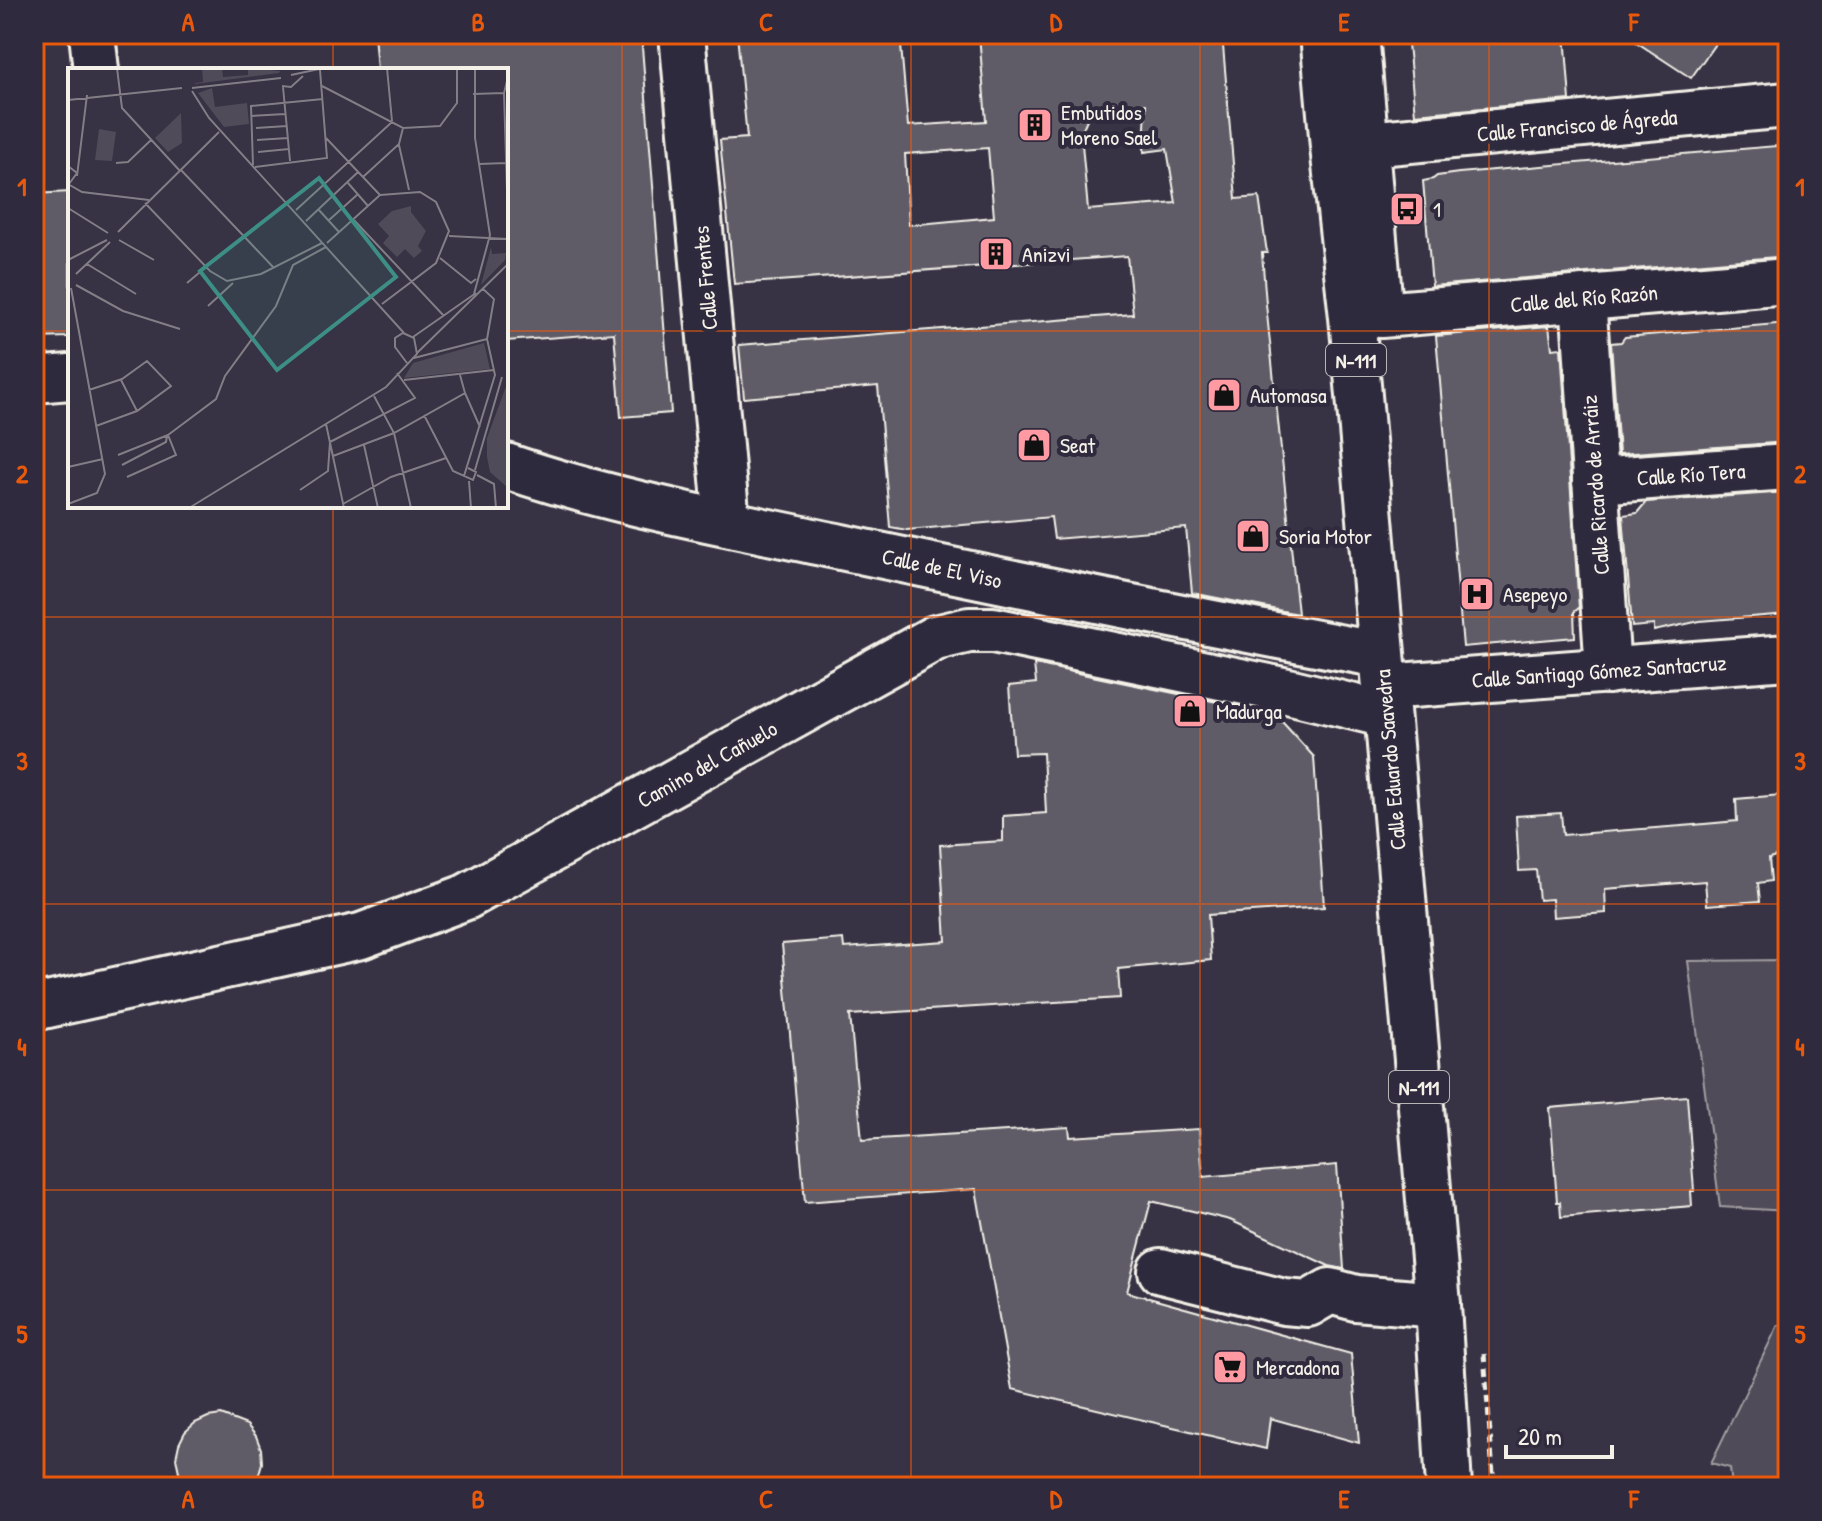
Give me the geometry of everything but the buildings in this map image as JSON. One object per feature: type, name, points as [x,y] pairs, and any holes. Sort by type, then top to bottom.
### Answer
[{"type":"street","points":[[92,34],[96,68]]},
{"type":"street","name":"Calle Frentes","points":[[682,34],[727,522]]},
{"type":"street","name":"Calle Eduardo Saavedra","points":[[1323,34],[1475,1487]]},
{"type":"street","name":"Calle Eduardo Saavedra","points":[[1356,34],[1381,315],[1393,685],[1449,1487]]},
{"type":"street","name":"Calle Francisco de Ágreda","points":[[1367,144],[1788,105]]},
{"type":"street","name":"Calle del Río Razón","points":[[1381,315],[1788,281]]},
{"type":"street","name":"Calle Ricardo de Arráiz","points":[[1583,298],[1608,671]]},
{"type":"street","points":[[34,380],[68,377]]},
{"type":"street","name":"Calle de El Viso","points":[[508,467],[563,486],[1194,621],[1393,685]]},
{"type":"street","name":"Calle Río Tera","points":[[1595,481],[1788,467]]},
{"type":"street","name":"Camino del Cañuelo","points":[[34,1008],[361,936],[466,897],[935,638],[969,630],[993,630],[1288,691],[1393,685]]},
{"type":"street","name":"Calle Santiago Gómez Santacruz","points":[[1393,685],[1788,657]]},
{"type":"street","points":[[1218,1253],[1303,1277],[1330,1291],[1356,1298],[1438,1305]]},
{"type":"street","points":[[1161,1271],[1284,1302],[1308,1304],[1330,1291]]},
{"type":"shaded area","points":[[1788,960],[1788,1211],[1720,1207],[1688,961]]},
{"type":"shaded area","points":[[1778,1325],[1788,1326],[1788,1487],[1732,1487],[1730,1468],[1711,1463]]},
{"type":"place","name":"Embutidos Moreno Sael","points":[[1035,125]]},
{"type":"place","name":"1","points":[[1407,209]]},
{"type":"place","name":"Anizvi","points":[[996,254]]},
{"type":"place","name":"Automasa","points":[[1224,395]]},
{"type":"place","name":"Seat","points":[[1034,445]]},
{"type":"place","name":"Soria Motor","points":[[1253,536]]},
{"type":"place","name":"Asepeyo","points":[[1477,594]]},
{"type":"place","name":"Madurga","points":[[1190,711]]},
{"type":"place","name":"Mercadona","points":[[1230,1367]]}]
